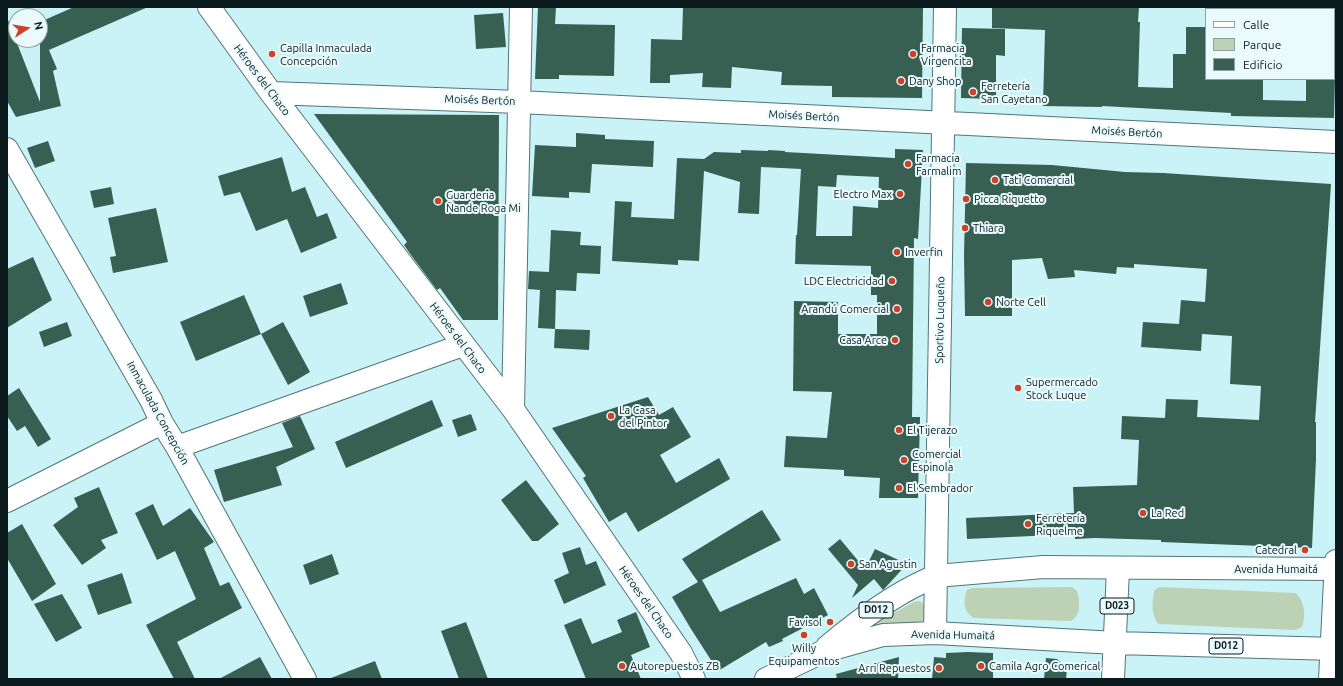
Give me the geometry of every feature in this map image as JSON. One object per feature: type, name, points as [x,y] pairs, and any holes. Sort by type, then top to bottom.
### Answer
[{"type":"street","name":"Héroes del Chaco","points":[[209,7],[271,93],[513,409],[681,653],[694,679]]},
{"type":"street","points":[[513,409],[521,7]]},
{"type":"street","name":"Sportivo Luqueño","points":[[935,633],[945,7]]},
{"type":"street","name":"Moisés Bertón","points":[[271,93],[519,102],[1336,142]]},
{"type":"street","name":"Inmaculada Concepción","points":[[7,149],[151,400],[162,423],[177,447],[305,679]]},
{"type":"street","points":[[177,447],[463,345]]},
{"type":"street","points":[[7,501],[162,423]]},
{"type":"street","points":[[1330,679],[1334,649],[1336,560]]},
{"type":"street","name":"Avenida Humaitá","points":[[822,652],[854,624],[903,592],[936,576],[1043,567],[1118,569],[1336,569]]},
{"type":"street","name":"D023","points":[[1113,679],[1116,643],[1118,569]]},
{"type":"street","name":"Avenida Humaitá","points":[[822,652],[883,635],[935,633],[1116,643],[1334,649]]},
{"type":"street","name":"D012","points":[[766,679],[822,652]]},
{"type":"green space","points":[[1072,587],[1077,591],[1079,610],[1076,617],[1071,621],[973,618],[967,612],[965,606],[967,590],[972,588]]},
{"type":"green space","points":[[1159,587],[1296,593],[1304,609],[1302,627],[1295,630],[1158,624],[1153,612],[1153,604],[1154,591]]},
{"type":"green space","points":[[919,601],[923,603],[926,617],[923,621],[876,629],[872,627],[874,624],[914,602]]},
{"type":"building","points":[[74,7],[148,7],[49,50],[57,69],[53,71],[61,106],[16,117],[7,101],[7,20],[8,48],[19,48],[40,102],[40,48],[48,48],[48,18]]},
{"type":"building","points":[[538,7],[556,7],[555,24],[615,25],[614,76],[559,75],[559,79],[535,79]]},
{"type":"building","points":[[683,7],[923,7],[922,98],[832,97],[832,86],[781,85],[782,72],[732,67],[731,88],[702,87],[703,73],[670,75],[670,83],[650,83],[651,39],[682,40]]},
{"type":"building","points":[[992,7],[1139,7],[1138,87],[1173,88],[1173,54],[1186,54],[1186,27],[1205,27],[1205,80],[1263,80],[1263,100],[1306,101],[1306,80],[1335,80],[1334,118],[1231,116],[1231,113],[1102,106],[1043,106],[1045,30],[992,28]]},
{"type":"building","points":[[503,13],[506,47],[476,49],[474,15]]},
{"type":"building","points":[[962,28],[1005,29],[1005,56],[996,55],[996,99],[961,98]]},
{"type":"building","name":"Guarderia Ñande Roga Mi","points":[[314,114],[499,115],[498,320],[463,320],[440,288],[437,290],[411,255],[404,245],[407,242]]},
{"type":"building","points":[[576,133],[605,135],[605,139],[654,141],[653,167],[592,164],[590,193],[569,192],[569,198],[532,196],[535,145],[576,147]]},
{"type":"building","points":[[48,141],[55,161],[35,168],[27,148]]},
{"type":"building","points":[[895,149],[923,150],[918,239],[914,238],[912,417],[920,417],[918,498],[879,498],[880,478],[844,476],[844,470],[784,467],[786,436],[827,438],[832,392],[793,391],[794,301],[838,302],[838,334],[877,334],[877,295],[871,295],[871,266],[795,264],[801,169],[761,167],[759,214],[738,213],[740,182],[704,171],[699,261],[678,260],[678,265],[612,261],[615,201],[632,202],[631,217],[674,219],[677,158],[704,159],[714,152],[741,153],[741,150],[768,150],[895,158]],"holes":[[[837,175],[879,177],[878,208],[853,206],[852,236],[816,236],[818,186],[836,187]]]},
{"type":"building","points":[[282,157],[292,192],[305,187],[317,217],[327,213],[337,238],[301,253],[287,219],[256,231],[240,192],[224,196],[218,176]]},
{"type":"building","points":[[966,163],[1052,165],[1125,172],[1163,173],[1331,184],[1315,422],[1316,459],[1312,548],[1161,542],[1161,540],[1095,538],[1075,539],[1075,534],[967,539],[966,518],[1074,513],[1073,487],[1137,485],[1139,440],[1121,439],[1122,416],[1165,418],[1166,399],[1198,400],[1197,417],[1259,420],[1261,386],[1230,384],[1232,336],[1202,334],[1201,351],[1141,347],[1143,322],[1179,324],[1181,300],[1205,302],[1207,269],[1134,264],[1134,268],[1117,267],[1116,274],[1074,270],[1075,277],[1048,279],[1042,258],[1012,260],[1012,316],[965,316],[964,256]]},
{"type":"building","points":[[111,187],[114,204],[94,208],[90,191]]},
{"type":"building","points":[[156,208],[168,262],[113,273],[110,257],[116,256],[108,218]]},
{"type":"building","points":[[551,230],[581,232],[580,245],[601,246],[600,274],[577,273],[576,291],[556,290],[555,329],[538,328],[540,290],[528,289],[529,271],[549,272]]},
{"type":"building","points":[[33,257],[52,300],[7,328],[7,269]]},
{"type":"building","points":[[341,283],[348,304],[310,317],[303,296]]},
{"type":"building","points":[[244,295],[261,334],[196,361],[180,322]]},
{"type":"building","points":[[67,322],[72,336],[44,347],[39,332]]},
{"type":"building","points":[[283,322],[310,372],[288,385],[261,334]]},
{"type":"building","points":[[555,329],[590,330],[589,350],[554,348]]},
{"type":"building","points":[[19,388],[51,439],[38,447],[25,426],[17,431],[7,416],[7,396]]},
{"type":"building","points":[[648,397],[659,415],[673,407],[691,437],[660,455],[676,483],[719,458],[730,479],[638,532],[626,512],[609,522],[583,478],[586,476],[552,428]]},
{"type":"building","points":[[432,400],[443,426],[346,468],[335,442]]},
{"type":"building","points":[[471,414],[477,430],[458,437],[452,420]]},
{"type":"building","points":[[300,416],[315,449],[276,467],[282,485],[224,502],[214,470],[293,447],[282,423]]},
{"type":"building","points":[[526,480],[559,524],[538,541],[532,541],[501,500]]},
{"type":"building","points":[[99,487],[118,533],[101,540],[106,548],[82,565],[53,525],[78,507],[74,498]]},
{"type":"building","points":[[153,504],[163,526],[190,508],[214,542],[204,548],[220,586],[229,582],[242,608],[177,642],[195,679],[174,679],[146,625],[196,599],[175,551],[157,560],[135,513]]},
{"type":"building","points":[[762,510],[781,540],[702,580],[720,612],[796,578],[804,594],[814,588],[828,615],[782,639],[783,641],[769,647],[766,642],[718,671],[672,597],[698,582],[682,559]]},
{"type":"building","points":[[22,524],[56,584],[32,601],[7,558],[7,533]]},
{"type":"building","points":[[840,539],[865,569],[875,549],[907,564],[883,590],[874,579],[852,598],[858,585],[828,549]]},
{"type":"building","points":[[580,547],[586,565],[596,561],[606,585],[564,604],[554,580],[569,573],[562,553]]},
{"type":"building","points":[[332,554],[339,574],[310,585],[303,565]]},
{"type":"building","points":[[122,573],[132,603],[98,615],[87,585]]},
{"type":"building","points":[[62,594],[82,628],[56,642],[34,604]]},
{"type":"building","points":[[636,612],[650,647],[631,655],[641,679],[586,679],[564,625],[581,618],[592,644],[622,632],[617,620]]},
{"type":"building","points":[[466,622],[488,679],[459,679],[441,631]]},
{"type":"building","points":[[946,653],[993,653],[993,679],[932,679],[934,657],[946,658]]},
{"type":"building","points":[[260,657],[272,679],[219,679]]},
{"type":"building","points":[[899,657],[898,679],[837,679],[836,674]]},
{"type":"building","points":[[1046,658],[1057,659],[1067,668],[1066,679],[1044,679]]},
{"type":"building","points":[[375,661],[382,679],[331,679],[331,678]]},
{"type":"place","name":"Capilla Inmaculada Concepción","points":[[272,54]]},
{"type":"place","name":"Farmacia Virgencita","points":[[913,54]]},
{"type":"place","name":"Dany Shop","points":[[901,81]]},
{"type":"place","name":"Ferretería San Cayetano","points":[[973,92]]},
{"type":"place","name":"Farmacia Farmalim","points":[[908,164]]},
{"type":"place","name":"Tati Comercial","points":[[995,180]]},
{"type":"place","name":"Electro Max","points":[[900,194]]},
{"type":"place","name":"Picca Riquetto","points":[[966,199]]},
{"type":"place","name":"Guarderia Ñande Roga Mi","points":[[438,201]]},
{"type":"place","name":"Thiara","points":[[965,228]]},
{"type":"place","name":"Inverfin","points":[[897,252]]},
{"type":"place","name":"LDC Electricidad","points":[[892,281]]},
{"type":"place","name":"Norte Cell","points":[[988,302]]},
{"type":"place","name":"Arandú Comercial","points":[[897,309]]},
{"type":"place","name":"Casa Arce","points":[[895,340]]},
{"type":"place","name":"Supermercado Stock Luque","points":[[1018,388]]},
{"type":"place","name":"La Casa del Pintor","points":[[611,416]]},
{"type":"place","name":"El Tijerazo","points":[[899,430]]},
{"type":"place","name":"Comercial Espinola","points":[[904,460]]},
{"type":"place","name":"El Sembrador","points":[[899,488]]},
{"type":"place","name":"La Red","points":[[1143,513]]},
{"type":"place","name":"Ferretería Riquelme","points":[[1028,524]]},
{"type":"place","name":"Catedral","points":[[1305,550]]},
{"type":"place","name":"San Agustin","points":[[851,564]]},
{"type":"place","name":"Favisol","points":[[830,622]]},
{"type":"place","name":"Willy Equipamentos","points":[[804,635]]},
{"type":"place","name":"Autorepuestos ZB","points":[[622,666]]},
{"type":"place","name":"Camila Agro Comerical","points":[[981,666]]},
{"type":"place","name":"Arri Repuestos","points":[[939,668]]}]
